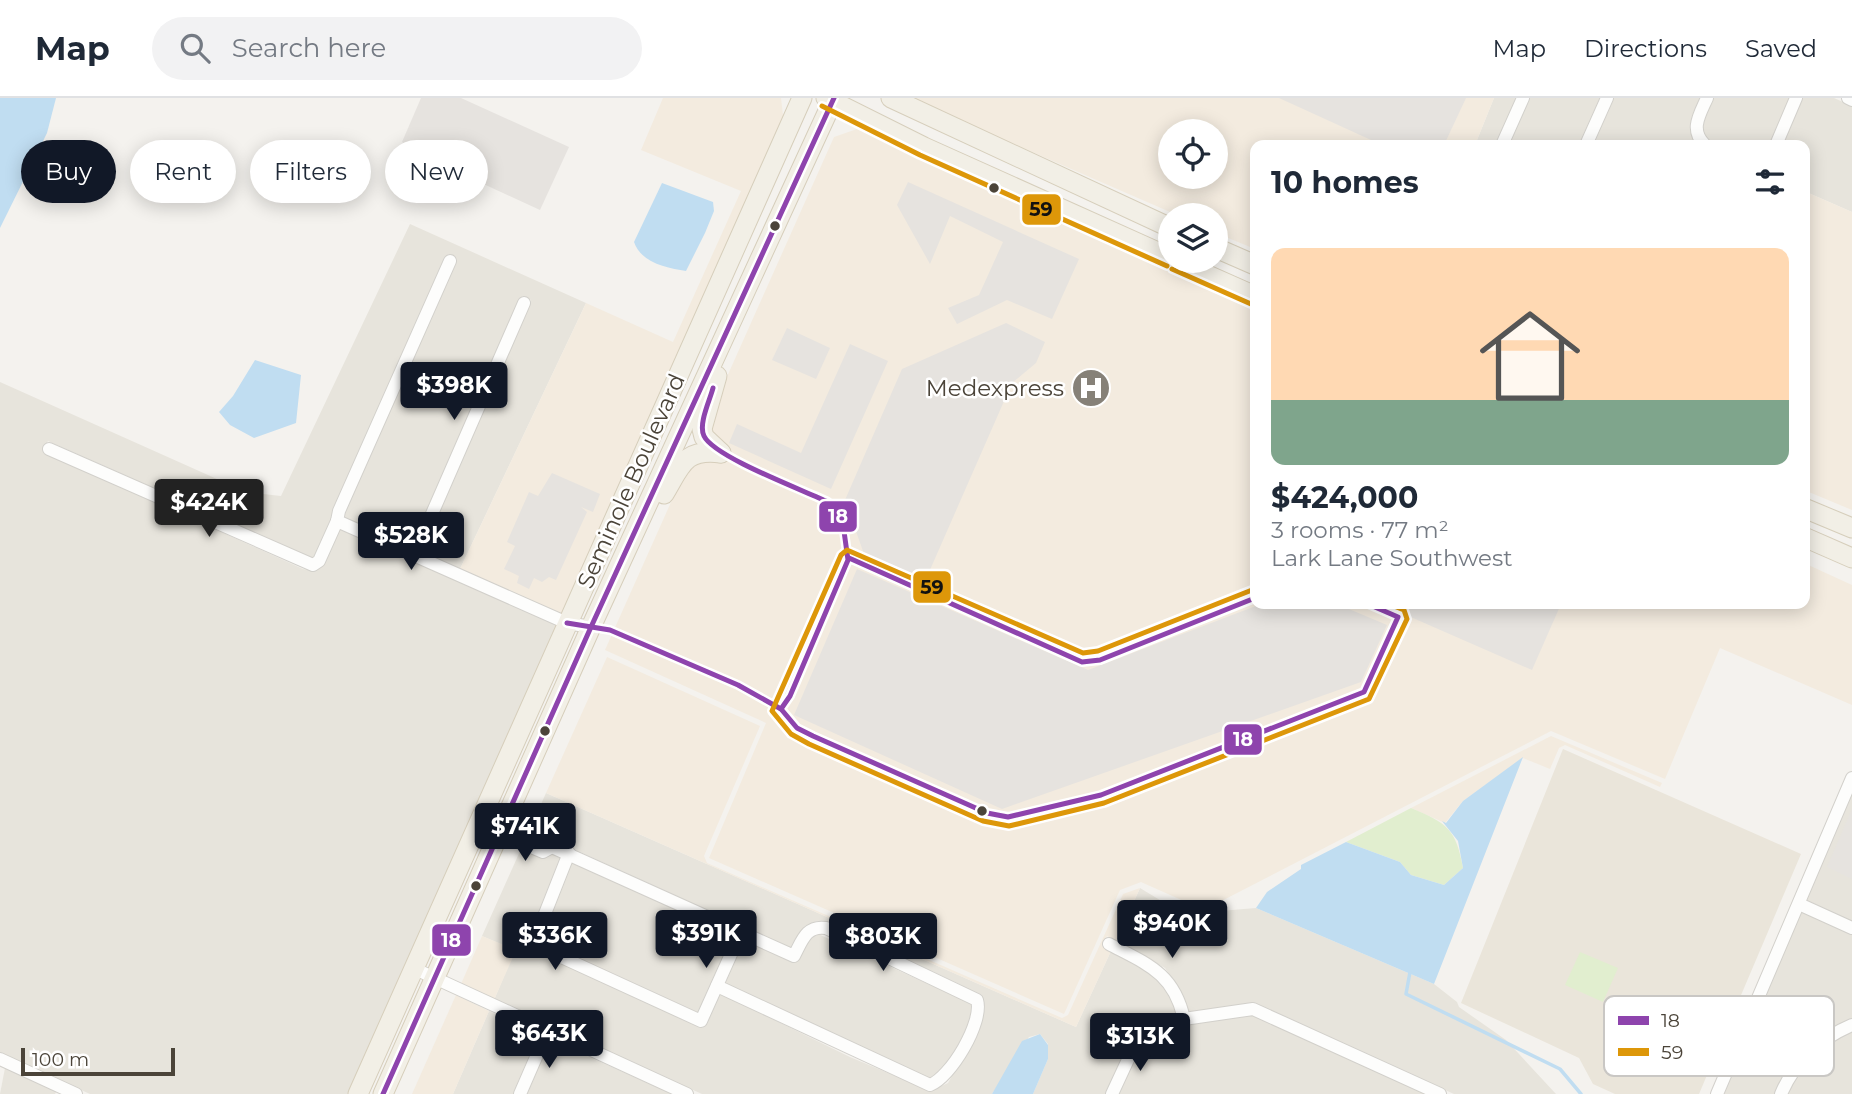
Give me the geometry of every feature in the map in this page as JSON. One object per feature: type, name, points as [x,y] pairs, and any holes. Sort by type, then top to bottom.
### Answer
[{"type":"main road","name":"Seminole Boulevard","points":[[358,1094],[802,98]]},
{"type":"main road","points":[[891,98],[1158,222]]},
{"type":"main road","name":"Seminole Boulevard","points":[[383,1094],[435,979],[508,831],[591,627],[831,99]]},
{"type":"main road","points":[[831,99],[924,147],[1158,252]]},
{"type":"main road","points":[[1228,253],[1250,263]]},
{"type":"main road","points":[[1203,273],[1250,294]]},
{"type":"main road","points":[[618,569],[686,458],[702,450],[721,453],[704,437],[703,421],[749,281]]},
{"type":"main road","points":[[675,444],[677,412],[704,346],[703,319]]},
{"type":"main road","points":[[1810,510],[1852,528]]},
{"type":"main road","points":[[1810,540],[1852,558]]},
{"type":"street","points":[[1504,140],[1523,98]]},
{"type":"street","points":[[1588,140],[1607,98]]},
{"type":"street","points":[[1701,140],[1696,133],[1696,124],[1707,98]]},
{"type":"street","points":[[1778,140],[1796,98]]},
{"type":"street","points":[[49,449],[313,565],[319,561],[450,261]]},
{"type":"street","points":[[414,555],[524,303]]},
{"type":"street","points":[[337,521],[567,623],[591,627]]},
{"type":"street","points":[[1759,996],[1852,778]]},
{"type":"street","points":[[508,831],[517,841],[539,844],[543,852],[552,847],[569,853],[794,956],[807,931],[816,927],[826,928],[977,1000],[980,1009],[976,1024],[943,1080],[930,1085],[717,986]]},
{"type":"street","points":[[569,853],[533,944],[701,1021],[741,932]]},
{"type":"street","points":[[1799,904],[1852,928]]},
{"type":"street","points":[[1109,944],[1161,973],[1172,989],[1184,1019]]},
{"type":"street","points":[[413,968],[547,1032],[687,1094]]},
{"type":"street","points":[[1112,1094],[1138,1038],[1184,1019],[1253,1009],[1440,1094]]},
{"type":"street","points":[[1834,1034],[1852,1025]]},
{"type":"street","points":[[520,1094],[547,1032]]},
{"type":"street","points":[[0,1059],[67,1092]]},
{"type":"street","points":[[1717,1094],[1725,1076]]},
{"type":"street","points":[[1781,1094],[1792,1076]]},
{"type":"shaded area","points":[[421,98],[461,98],[569,147],[540,210],[488,186],[488,140],[403,140]]},
{"type":"shaded area","points":[[663,98],[781,98],[784,124],[562,614],[460,569],[586,303],[673,342],[741,191],[641,150]]},
{"type":"shaded area","points":[[908,98],[1494,98],[1477,140],[1250,140],[1250,247],[1228,238],[1228,203],[1158,203],[1158,207]]},
{"type":"shaded area","points":[[1279,98],[1466,98],[1446,140],[1371,140]]},
{"type":"shaded area","points":[[1494,98],[1517,98],[1498,140],[1477,140]]},
{"type":"shaded area","points":[[1529,98],[1601,98],[1582,140],[1509,140]]},
{"type":"shaded area","points":[[1613,98],[1702,98],[1691,124],[1695,140],[1593,140]]},
{"type":"shaded area","points":[[1713,98],[1790,98],[1773,140],[1708,140],[1704,137],[1701,124]]},
{"type":"shaded area","points":[[1802,98],[1834,98],[1852,106],[1852,212],[1810,194],[1810,140],[1783,140]]},
{"type":"shaded area","points":[[857,129],[1158,267],[1158,273],[1172,273],[1250,309],[1250,609],[1810,609],[1810,566],[1852,585],[1852,705],[1720,648],[1665,779],[1551,731],[1204,910],[1141,882],[1120,890],[1064,1014],[709,858],[766,723],[605,650],[834,137]]},
{"type":"shaded area","points":[[908,182],[1079,259],[1052,319],[1007,300],[957,324],[948,308],[979,295],[1003,242],[950,216],[930,264],[897,205]]},
{"type":"shaded area","points":[[1810,194],[1852,212],[1852,510],[1810,492]]},
{"type":"shaded area","points":[[410,224],[586,303],[460,569],[421,552],[531,300],[522,296],[412,547],[343,517],[457,259],[448,254],[313,559],[48,441],[42,451],[303,569],[312,571],[340,529],[557,625],[352,1094],[90,1094],[0,1053],[0,382],[246,492],[281,496]]},
{"type":"shaded area","points":[[1006,323],[1045,342],[1036,363],[1012,383],[926,579],[864,554],[845,500],[902,369]]},
{"type":"shaded area","points":[[787,328],[830,348],[816,379],[772,360]]},
{"type":"shaded area","points":[[850,344],[888,361],[831,489],[729,443],[737,424],[801,453]]},
{"type":"shaded area","points":[[552,473],[600,494],[593,512],[581,507],[587,512],[556,580],[549,577],[542,582],[534,578],[529,589],[517,583],[519,576],[504,569],[515,546],[507,542],[529,492],[538,496]]},
{"type":"shaded area","points":[[857,569],[1088,670],[1250,608],[1349,609],[1387,625],[1361,682],[1002,809],[794,715]]},
{"type":"shaded area","points":[[1392,609],[1559,609],[1532,670]]},
{"type":"shaded area","points":[[607,657],[760,726],[704,856],[707,863],[1062,1018],[1068,1015],[1123,894],[1140,888],[1116,941],[1107,936],[1102,946],[1111,951],[1076,1027],[546,793]]},
{"type":"shaded area","points":[[1551,736],[1662,783],[1660,787],[1565,745],[1559,748],[1550,769],[1523,758],[1463,801],[1445,823],[1411,808]]},
{"type":"shaded area","points":[[1563,749],[1801,854],[1741,996],[1604,996],[1604,1076],[1707,1076],[1699,1094],[1615,1094],[1593,1084],[1579,1058],[1461,1003]]},
{"type":"shaded area","points":[[1852,792],[1852,921],[1806,900]]},
{"type":"shaded area","points":[[546,793],[1076,1027],[1111,951],[1153,974],[1167,992],[1178,1015],[1131,1035],[1106,1094],[1033,1094],[1048,1059],[1048,1044],[1040,1034],[1029,1037],[992,1094],[702,1094],[494,1000],[515,950],[482,936],[525,840],[562,856],[531,949],[703,1028],[719,993],[850,1057],[931,1091],[948,1083],[981,1026],[985,1007],[979,995],[957,983],[828,922],[817,921],[805,926],[792,949],[530,829]]},
{"type":"shaded area","points":[[1852,809],[1852,879],[1827,867]]},
{"type":"shaded area","points":[[572,861],[734,936],[699,1013],[540,941]]},
{"type":"shaded area","points":[[1140,888],[1183,914],[1256,908],[1434,984],[1457,1002],[1459,1007],[1506,1040],[1556,1094],[1454,1094],[1255,1004],[1188,1012],[1177,986],[1165,968],[1116,941]]},
{"type":"shaded area","points":[[1801,911],[1852,934],[1852,1019],[1834,1028],[1834,996],[1765,996]]},
{"type":"shaded area","points":[[816,933],[972,1004],[971,1022],[940,1076],[930,1079],[724,983],[744,940],[792,962]]},
{"type":"shaded area","points":[[482,936],[516,950],[494,1000],[461,984]]},
{"type":"shaded area","points":[[456,995],[489,1011],[453,1094],[412,1094]]},
{"type":"shaded area","points":[[489,1011],[540,1035],[514,1094],[453,1094]]},
{"type":"shaded area","points":[[1252,1015],[1426,1094],[1118,1094],[1142,1043],[1185,1025]]},
{"type":"shaded area","points":[[1852,1031],[1852,1094],[1787,1094],[1798,1076],[1834,1076],[1834,1040]]},
{"type":"shaded area","points":[[549,1039],[672,1094],[526,1094]]},
{"type":"shaded area","points":[[5,1068],[56,1092],[0,1094]]},
{"type":"shaded area","points":[[1731,1076],[1784,1076],[1776,1094],[1723,1094]]},
{"type":"green space","points":[[1411,808],[1441,823],[1457,844],[1463,868],[1444,885],[1411,875],[1400,862],[1346,842]]},
{"type":"green space","points":[[1580,952],[1618,968],[1603,1002],[1565,985]]},
{"type":"water","points":[[0,98],[56,98],[44,140],[21,140],[21,186],[0,228]]},
{"type":"water","points":[[662,183],[713,202],[714,211],[686,271],[649,260],[637,249],[634,242]]},
{"type":"water","points":[[255,360],[301,375],[296,423],[254,438],[230,425],[219,412],[233,396]]},
{"type":"water","points":[[1523,757],[1434,984],[1256,908],[1267,892],[1301,869],[1301,865],[1346,842],[1400,862],[1411,875],[1444,885],[1463,868],[1458,841],[1442,821],[1446,823],[1463,801]]},
{"type":"water","points":[[1040,1034],[1048,1045],[1048,1059],[1033,1094],[992,1094],[1022,1041]]},
{"type":"waterway","points":[[1410,972],[1406,994],[1560,1069],[1581,1094]]},
{"type":"transit line","name":"18","points":[[383,1094],[591,627],[834,98]]},
{"type":"transit line","name":"59","points":[[822,106],[920,155],[1158,262]]},
{"type":"transit line","name":"59","points":[[1181,273],[1250,304]]},
{"type":"transit line","name":"18","points":[[713,388],[702,425],[704,436],[711,444],[741,463],[828,502],[843,524],[848,560],[790,696],[781,709]]},
{"type":"transit line","name":"59","points":[[1250,591],[1098,651],[1083,653],[847,550],[841,555],[772,711],[791,734],[809,744],[983,821],[1009,826],[1104,803],[1369,699],[1407,619],[1402,609]]},
{"type":"transit line","name":"18","points":[[849,558],[1082,662],[1100,660],[1250,600]]},
{"type":"transit line","name":"18","points":[[567,623],[610,630],[738,685],[781,709],[797,728],[813,736],[987,813],[1008,817],[1101,795],[1364,692],[1398,617],[1380,609]]},
{"type":"place","name":"Medexpress","points":[[1091,388]]}]
